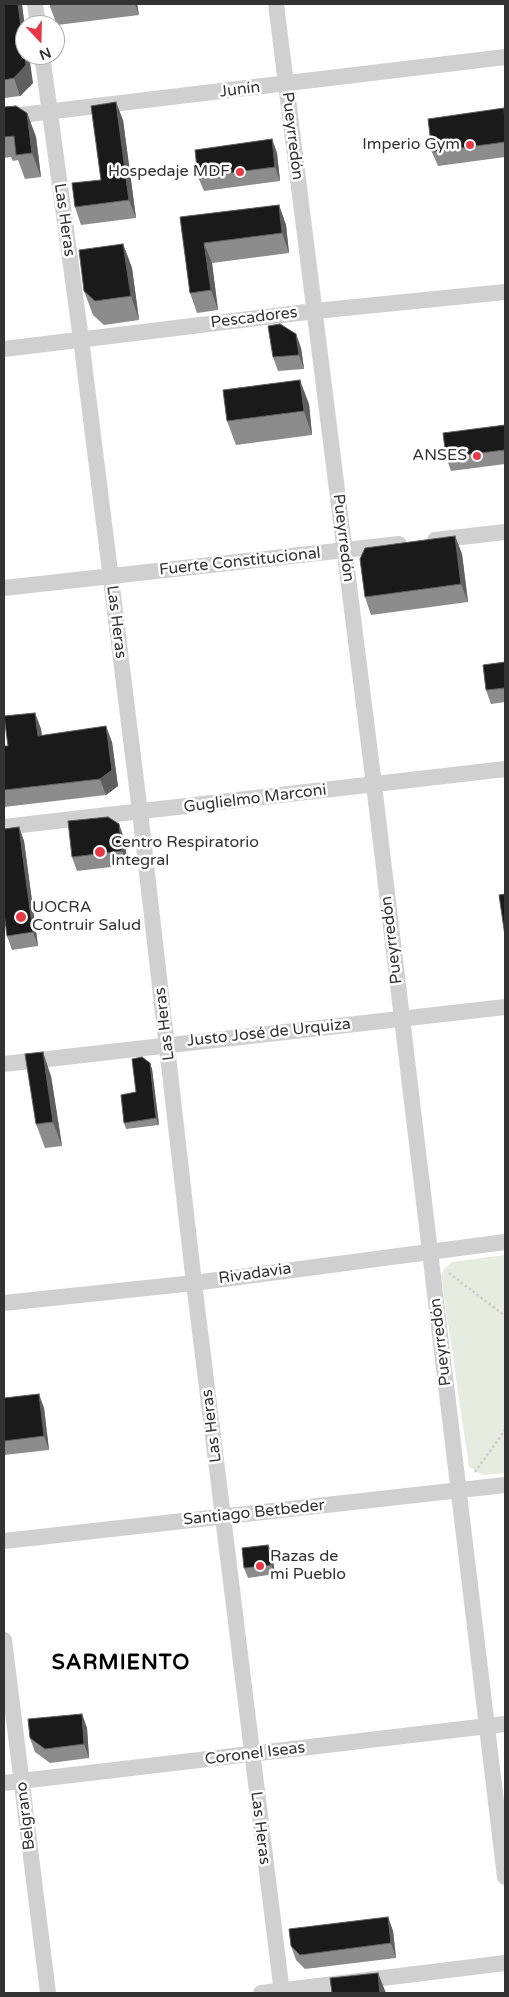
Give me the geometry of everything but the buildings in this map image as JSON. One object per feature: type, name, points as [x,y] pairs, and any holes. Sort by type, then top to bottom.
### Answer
[{"type":"street","name":"Pueyrredón","points":[[276,4],[374,785],[505,1877]]},
{"type":"street","name":"Junín","points":[[4,117],[505,57]]},
{"type":"street","name":"Las Heras","points":[[43,65],[81,339],[140,812],[194,1282],[251,1755],[282,1992]]},
{"type":"street","name":"Pescadores","points":[[4,349],[315,311],[505,292]]},
{"type":"street","name":"Fuerte Constitucional","points":[[4,588],[505,532]]},
{"type":"street","name":"Guglielmo Marconi","points":[[4,827],[505,769]]},
{"type":"street","name":"Justo José de Urquiza","points":[[4,1064],[505,1007]]},
{"type":"street","name":"Rivadavia","points":[[4,1304],[194,1282],[430,1250],[505,1242]]},
{"type":"street","name":"Santiago Betbeder","points":[[4,1541],[505,1485]]},
{"type":"street","name":"Belgrano","points":[[4,1640],[48,1993]]},
{"type":"street","name":"Coronel Iseas","points":[[4,1783],[505,1724]]},
{"type":"street","points":[[261,1993],[282,1992],[505,1963]]},
{"type":"path","points":[[444,1268],[505,1316]]},
{"type":"path","points":[[475,1472],[505,1430]]},
{"type":"shaded area","points":[[505,1255],[505,1473],[483,1475],[469,1467],[441,1276],[444,1269],[452,1262]]},
{"type":"place","name":"Imperio Gym","points":[[470,145]]},
{"type":"place","name":"Hospedaje MDF","points":[[240,172]]},
{"type":"place","name":"ANSES","points":[[477,456]]},
{"type":"place","name":"Centro Respiratorio Integral","points":[[100,852]]},
{"type":"place","name":"UOCRA Contruir Salud","points":[[21,917]]},
{"type":"place","name":"Razas de mi Pueblo","points":[[260,1566]]},
{"type":"district","name":"SARMIENTO","points":[[121,1663]]}]
